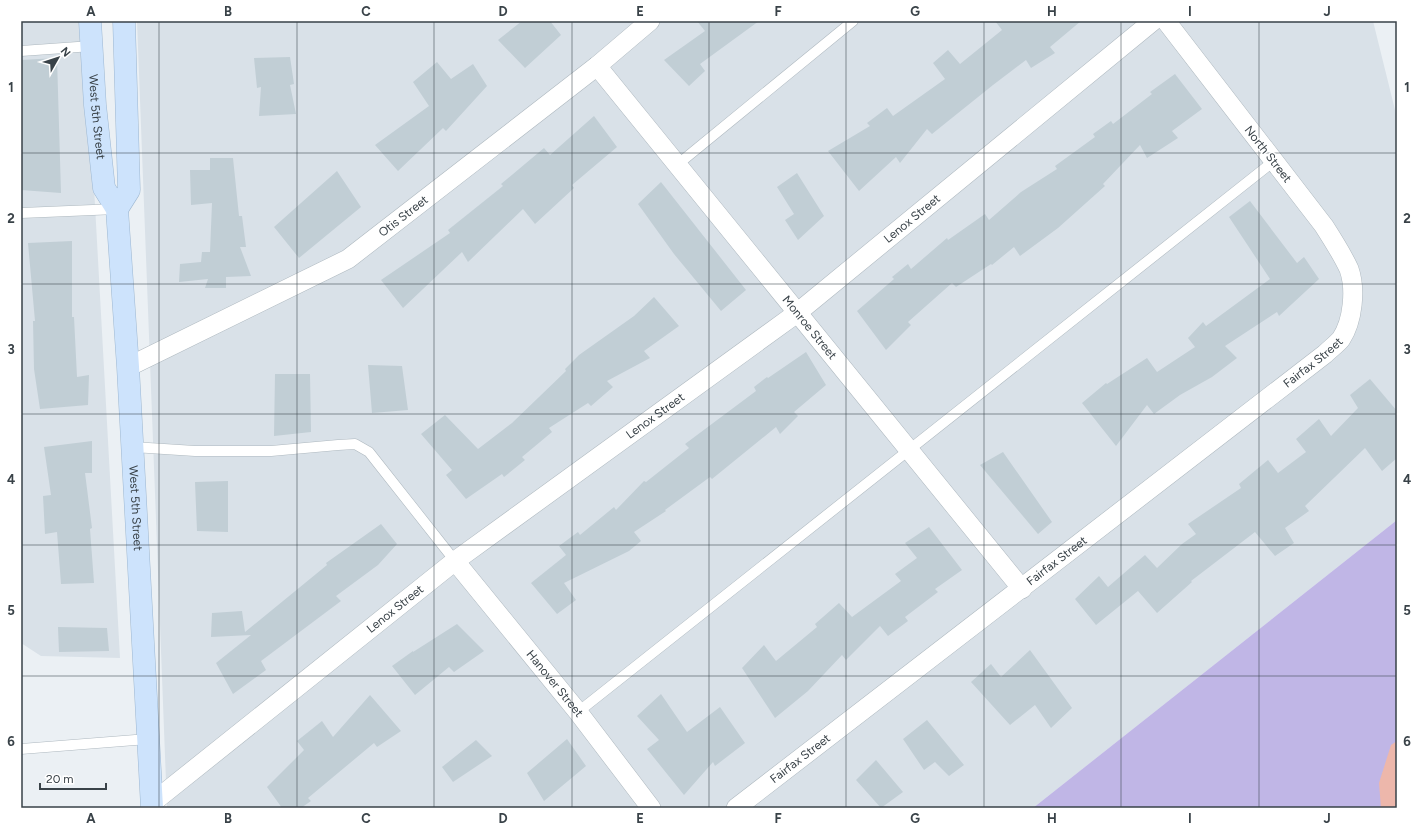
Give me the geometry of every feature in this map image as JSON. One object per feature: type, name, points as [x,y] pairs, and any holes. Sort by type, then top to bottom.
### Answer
[{"type":"main road","name":"West 5th Street","points":[[90,21],[95,105],[104,188],[117,209],[133,448],[152,805]]},
{"type":"main road","points":[[117,209],[129,190],[124,21]]},
{"type":"street","name":"Otis Street","points":[[128,367],[348,259],[597,66],[650,21]]},
{"type":"street","name":"Lenox Street","points":[[152,805],[456,561],[796,313],[1153,21]]},
{"type":"street","name":"North Street","points":[[1166,21],[1324,226],[1338,247],[1349,271],[1353,296]]},
{"type":"street","name":"Monroe Street","points":[[597,66],[796,313],[1022,589]]},
{"type":"street","name":"Fairfax Street","points":[[736,808],[1325,354],[1341,339],[1350,318],[1353,296]]},
{"type":"street","name":"Hanover Street","points":[[456,561],[578,712],[651,808]]},
{"type":"lane","points":[[677,165],[853,21]]},
{"type":"lane","points":[[21,51],[92,46]]},
{"type":"lane","points":[[578,712],[1274,161]]},
{"type":"lane","points":[[21,213],[117,209]]},
{"type":"lane","points":[[133,448],[195,451],[271,451],[355,444],[369,452],[456,561]]},
{"type":"lane","points":[[21,749],[148,739]]},
{"type":"shaded area","points":[[21,21],[83,21],[93,169],[120,658],[41,656],[21,643]]},
{"type":"shaded area","points":[[137,21],[1373,21],[1397,118],[1397,520],[1033,808],[167,808]]},
{"type":"shaded area","points":[[1397,520],[1397,808],[1033,808]]},
{"type":"shaded area","points":[[1397,741],[1397,808],[1381,808],[1379,783],[1391,745]]},
{"type":"building","points":[[522,21],[550,21],[561,35],[525,68],[498,40]]},
{"type":"building","points":[[697,21],[759,21],[700,64],[705,71],[689,86],[664,60],[705,31]]},
{"type":"building","points":[[995,21],[1081,21],[1050,47],[1055,53],[1031,68],[1026,60],[932,134],[927,129],[900,163],[896,157],[859,191],[828,151],[870,126],[867,123],[887,108],[893,116],[945,79],[933,63],[948,50],[960,64],[1002,30]]},
{"type":"building","points":[[290,57],[294,84],[290,85],[296,114],[259,116],[261,87],[257,88],[254,58]]},
{"type":"building","points":[[57,58],[61,193],[21,190],[21,60]]},
{"type":"building","points":[[437,62],[451,79],[473,64],[487,86],[446,131],[443,128],[398,171],[375,145],[429,106],[413,82]]},
{"type":"building","points":[[1175,74],[1202,109],[1172,131],[1178,138],[1147,158],[1140,145],[1103,184],[1105,186],[1058,228],[1020,256],[1014,247],[992,265],[991,264],[956,287],[952,283],[908,322],[911,325],[886,350],[857,311],[894,279],[892,277],[908,264],[911,269],[947,238],[948,240],[985,214],[989,220],[1021,192],[1057,169],[1055,166],[1095,137],[1093,134],[1111,121],[1113,124],[1152,94],[1150,92]]},
{"type":"building","points":[[594,116],[617,147],[572,185],[574,188],[535,224],[523,209],[468,262],[462,252],[403,308],[381,280],[450,233],[448,230],[503,186],[501,184],[544,148],[550,155]]},
{"type":"building","points":[[210,158],[233,158],[239,216],[242,216],[246,247],[240,247],[251,276],[226,277],[226,288],[205,288],[208,279],[179,282],[180,264],[201,262],[202,252],[210,252],[212,203],[191,205],[190,170],[210,170]]},
{"type":"building","points":[[337,171],[361,207],[299,258],[274,227]]},
{"type":"building","points":[[797,173],[824,216],[798,240],[785,220],[794,214],[777,187]]},
{"type":"building","points":[[661,182],[746,290],[721,311],[674,254],[638,204]]},
{"type":"building","points":[[1250,201],[1297,263],[1304,257],[1319,279],[1279,316],[1277,312],[1225,346],[1237,358],[1212,377],[1180,395],[1154,414],[1147,405],[1116,446],[1082,403],[1106,383],[1107,384],[1147,358],[1157,372],[1195,347],[1188,338],[1203,322],[1206,326],[1270,279],[1229,217]]},
{"type":"building","points":[[72,241],[72,317],[74,317],[77,377],[89,375],[88,405],[40,409],[34,369],[33,321],[35,321],[28,243]]},
{"type":"building","points":[[654,297],[679,326],[644,351],[650,358],[607,381],[613,387],[591,406],[588,403],[549,428],[552,432],[522,457],[525,460],[504,477],[502,474],[466,499],[446,475],[452,470],[421,434],[445,415],[478,449],[512,423],[566,371],[565,369],[579,355],[634,316]]},
{"type":"building","points":[[806,352],[826,385],[794,412],[798,416],[780,434],[776,427],[712,479],[710,477],[665,510],[666,511],[634,532],[641,541],[629,551],[564,583],[576,600],[557,614],[531,583],[566,555],[559,546],[578,532],[580,535],[614,507],[616,510],[644,481],[646,482],[689,448],[685,444],[756,391],[754,387],[767,377],[768,378]]},
{"type":"building","points":[[368,365],[402,366],[408,410],[372,413]]},
{"type":"building","points":[[275,374],[310,374],[311,432],[274,436]]},
{"type":"building","points":[[1370,379],[1397,411],[1397,458],[1382,471],[1365,448],[1305,506],[1309,511],[1285,528],[1294,543],[1275,556],[1255,532],[1191,581],[1192,582],[1157,613],[1138,591],[1096,625],[1075,599],[1099,576],[1108,587],[1145,555],[1157,568],[1182,544],[1196,534],[1188,524],[1241,488],[1239,484],[1268,460],[1278,473],[1306,452],[1296,439],[1319,419],[1331,436],[1358,408],[1350,395]]},
{"type":"building","points":[[92,441],[92,473],[85,473],[92,528],[90,529],[94,583],[61,584],[57,532],[45,534],[43,496],[51,495],[44,447]]},
{"type":"building","points":[[1003,452],[1052,522],[1038,534],[980,465]]},
{"type":"building","points":[[228,481],[228,532],[197,531],[195,482]]},
{"type":"building","points":[[381,524],[397,544],[378,565],[336,596],[341,601],[261,661],[266,670],[233,694],[216,663],[251,635],[211,637],[212,613],[242,611],[245,632],[327,565],[326,563]]},
{"type":"building","points":[[929,527],[962,570],[935,589],[938,592],[905,617],[908,621],[888,636],[880,626],[846,660],[842,655],[808,691],[775,718],[742,668],[764,645],[776,661],[817,627],[815,624],[839,603],[852,617],[901,581],[895,574],[917,558],[905,543]]},
{"type":"building","points":[[457,624],[484,651],[454,672],[449,667],[415,695],[392,666],[413,651]]},
{"type":"building","points":[[58,627],[107,628],[109,651],[59,652]]},
{"type":"building","points":[[1030,650],[1072,708],[1051,728],[1035,705],[1010,725],[971,682],[991,664],[1001,677]]},
{"type":"building","points":[[661,694],[687,732],[720,707],[745,743],[715,766],[713,762],[684,795],[647,749],[659,740],[637,716]]},
{"type":"building","points":[[370,695],[401,731],[377,747],[374,743],[308,798],[311,801],[301,808],[282,808],[267,787],[304,750],[297,741],[322,721],[333,737]]},
{"type":"building","points":[[927,720],[964,765],[949,776],[935,762],[924,770],[903,739]]},
{"type":"building","points":[[567,739],[586,766],[544,801],[527,773]]},
{"type":"building","points":[[476,740],[492,756],[453,782],[442,767]]},
{"type":"building","points":[[876,760],[903,792],[881,808],[856,780]]}]
